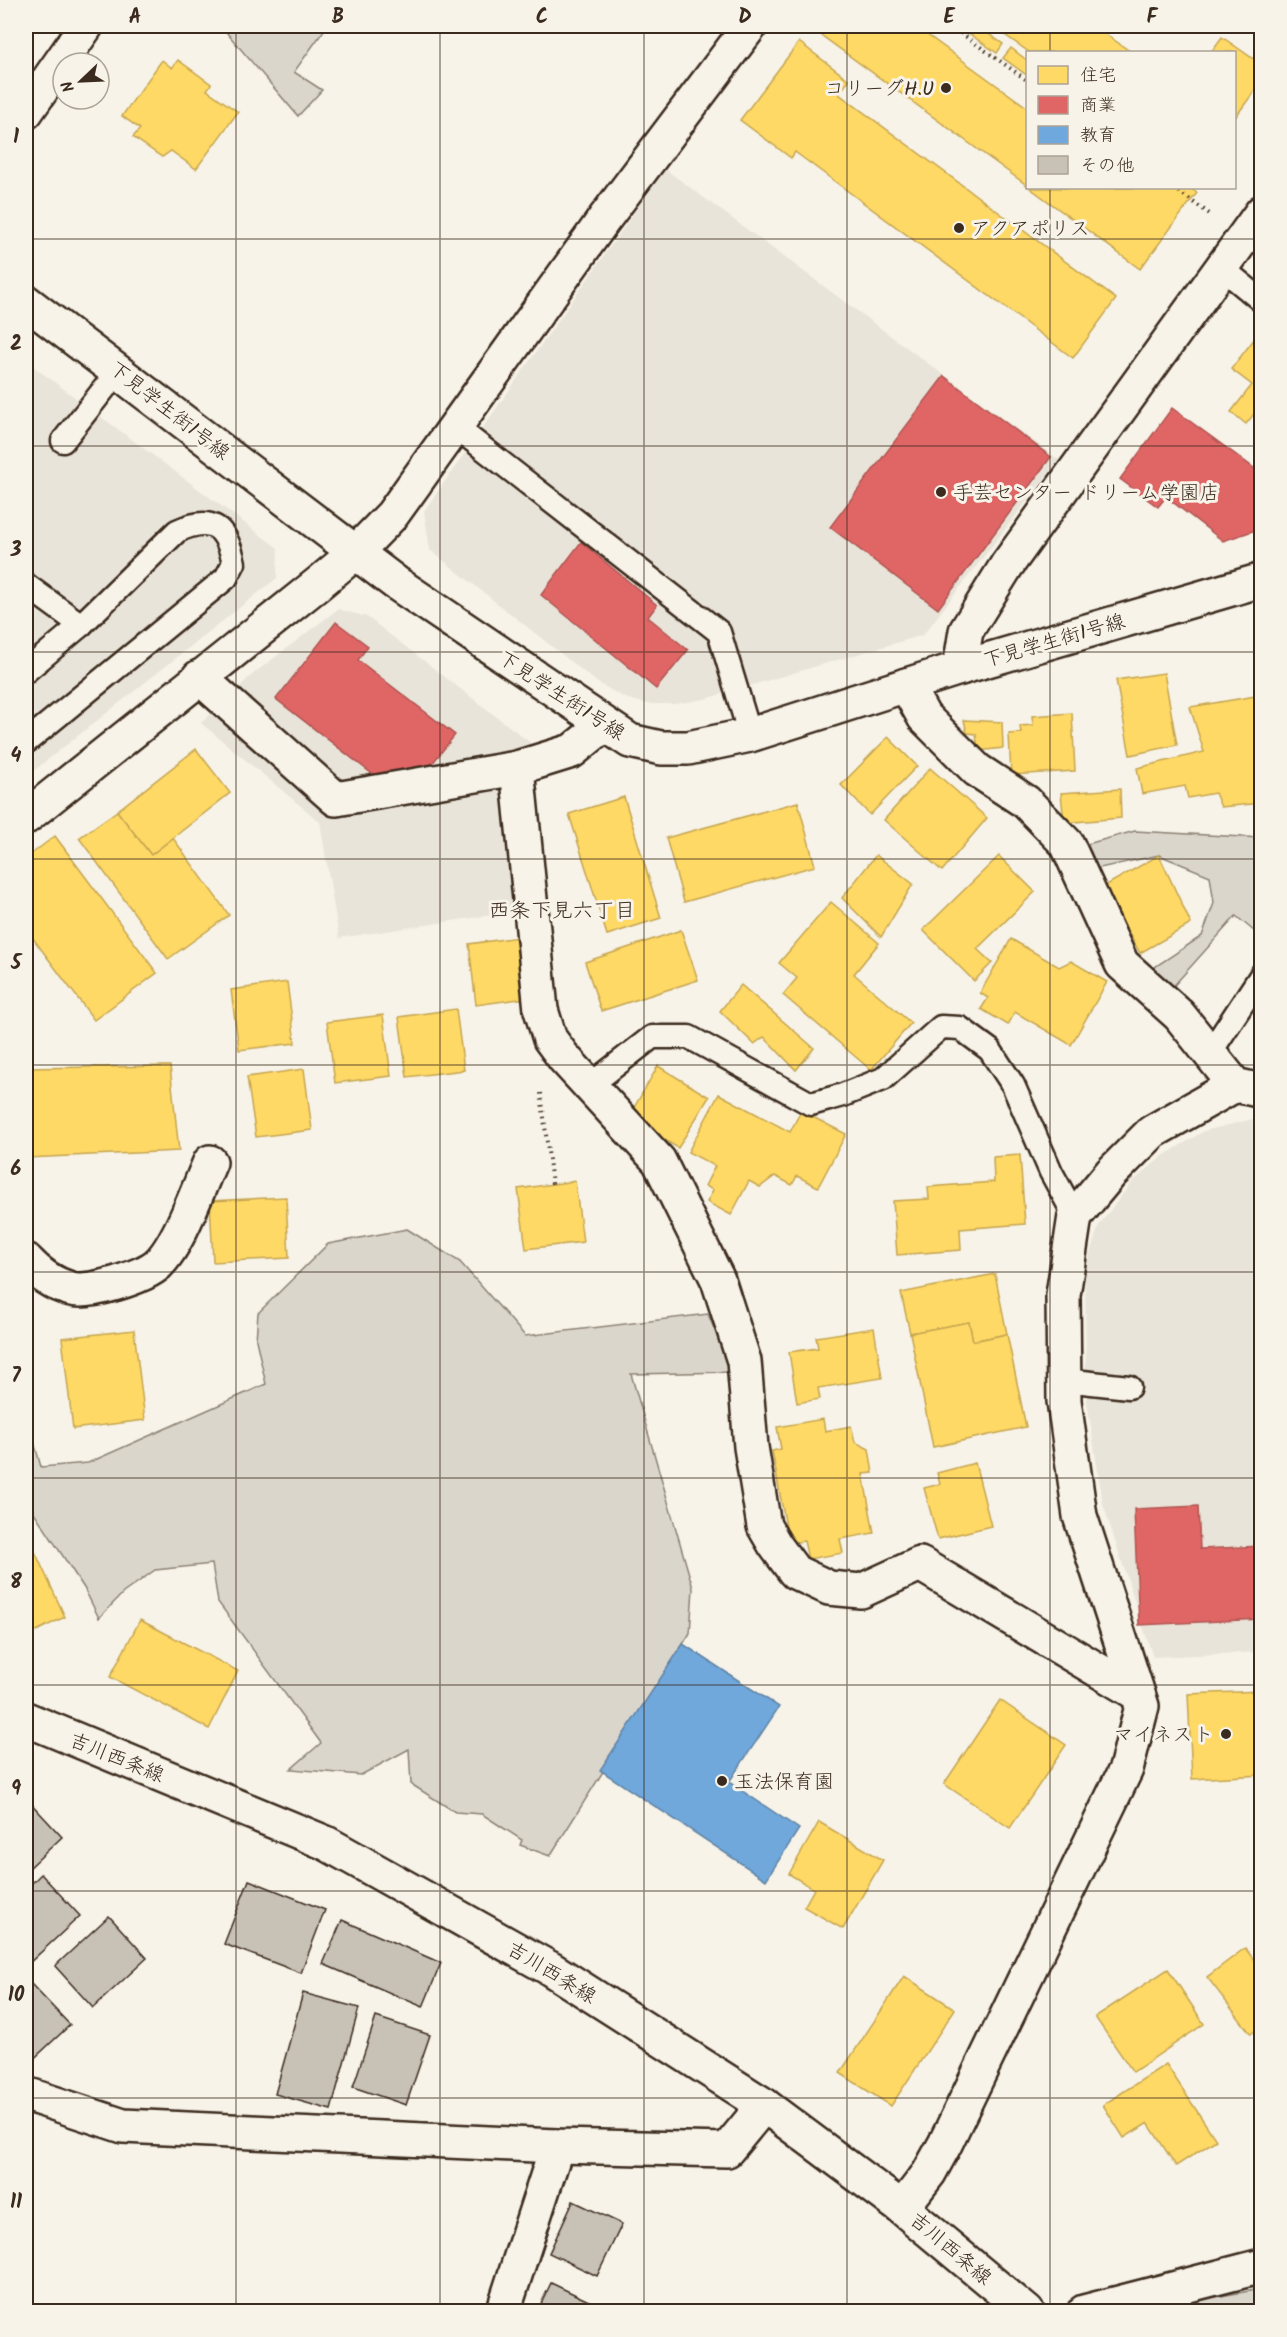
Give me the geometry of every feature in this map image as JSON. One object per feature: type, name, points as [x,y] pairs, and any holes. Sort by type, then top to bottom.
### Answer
[{"type":"street","points":[[26,112],[86,26]]},
{"type":"street","points":[[28,809],[200,677],[355,553],[392,515],[457,428],[605,218],[750,26]]},
{"type":"street","points":[[960,668],[966,631],[1007,565],[1252,225]]},
{"type":"street","name":"下見学生街1号線","points":[[26,302],[355,553],[604,726],[630,741],[661,748],[688,748],[750,735],[960,668],[1262,580]]},
{"type":"street","points":[[200,677],[336,799],[517,768],[572,751],[604,726]]},
{"type":"street","points":[[902,2208],[929,2173],[945,2144],[1126,1769],[1142,1706],[1080,1516],[1064,1401],[1063,1295],[1075,1216],[1111,1173],[1152,1132],[1248,1088],[1210,1053],[1179,1015],[1122,964],[1067,844],[1026,802],[977,770],[924,717],[906,685]]},
{"type":"street","points":[[517,768],[541,1010],[550,1039],[589,1086],[659,1161],[718,1280],[744,1361],[751,1446],[764,1526],[795,1572],[829,1588],[861,1591],[920,1564],[1138,1694]]},
{"type":"street","points":[[26,1260],[43,1278],[73,1290],[121,1283],[158,1264],[177,1235],[210,1162]]},
{"type":"street","name":"吉川西条線","points":[[26,1719],[326,1843],[551,1969],[764,2105],[902,2208],[1027,2312]]},
{"type":"street","points":[[26,2094],[123,2126],[557,2146],[727,2150],[764,2105]]},
{"type":"street","points":[[503,2312],[557,2146]]},
{"type":"street","points":[[1084,2312],[1262,2266]]},
{"type":"lane","points":[[1222,268],[1262,301]]},
{"type":"lane","points":[[63,441],[118,370]]},
{"type":"lane","points":[[457,428],[719,632],[750,735]]},
{"type":"lane","points":[[26,671],[81,625],[177,531],[195,523],[211,524],[225,534],[234,562],[226,578],[26,742]]},
{"type":"lane","points":[[26,585],[81,625]]},
{"type":"lane","points":[[1210,1053],[1262,974]]},
{"type":"lane","points":[[589,1086],[652,1037],[689,1037],[811,1104],[843,1095],[883,1079],[941,1027],[960,1028],[990,1050],[1013,1085],[1051,1172],[1075,1216]]},
{"type":"lane","points":[[1064,1380],[1130,1387]]},
{"type":"path","points":[[951,26],[1026,80]]},
{"type":"path","points":[[1176,189],[1252,225]]},
{"type":"path","points":[[541,1095],[552,1185]]},
{"type":"shaded area","points":[[221,26],[327,26],[294,72],[322,90],[298,116]]},
{"type":"shaded area","points":[[665,169],[1059,460],[923,635],[705,699],[675,704],[647,704],[625,698],[598,683],[430,550],[424,511]]},
{"type":"shaded area","points":[[26,361],[278,548],[277,578],[26,777]]},
{"type":"shaded area","points":[[338,609],[367,617],[536,747],[502,793],[519,911],[339,938],[320,822],[201,723],[253,674]]},
{"type":"shaded area","points":[[1135,831],[1261,838],[1261,937],[1236,916],[1169,991],[1147,972],[1202,936],[1214,903],[1210,876],[1159,855],[1091,870],[1080,846]]},
{"type":"shaded area","points":[[1261,1117],[1261,1652],[1153,1657],[1103,1504],[1086,1395],[1085,1269],[1099,1225],[1132,1182],[1163,1156],[1204,1131]]},
{"type":"shaded area","points":[[407,1229],[460,1262],[525,1336],[708,1314],[732,1372],[631,1374],[693,1588],[690,1633],[550,1856],[520,1845],[522,1840],[482,1814],[455,1812],[411,1784],[409,1749],[361,1775],[291,1769],[321,1743],[218,1602],[212,1564],[155,1570],[123,1593],[99,1618],[84,1588],[26,1500],[26,1413],[41,1467],[88,1463],[266,1384],[256,1340],[258,1313],[328,1244]]},
{"type":"shaded area","points":[[1261,2289],[1260,2311],[1141,2310]]},
{"type":"building: 住宅","name":"コリーグH.U","points":[[817,26],[915,26],[1026,107],[1026,185],[814,30]]},
{"type":"building: 住宅","points":[[958,26],[977,26],[1003,44],[997,53]]},
{"type":"building: 住宅","points":[[992,26],[1094,26],[1130,51],[1028,51]]},
{"type":"building: 住宅","points":[[1222,37],[1262,65],[1262,81],[1236,116],[1236,51],[1212,51]]},
{"type":"building: 住宅","name":"アクアポリス","points":[[799,42],[849,80],[839,94],[1116,299],[1073,358],[795,152],[791,158],[740,120]]},
{"type":"building: 住宅","points":[[1011,48],[1026,59],[1026,75],[1003,58]]},
{"type":"building: 住宅","points":[[162,60],[172,68],[178,60],[211,84],[207,90],[238,112],[196,169],[171,151],[162,157],[133,137],[140,129],[122,116]]},
{"type":"building: 住宅","points":[[1031,189],[1191,189],[1197,193],[1140,269]]},
{"type":"building: 住宅","points":[[1262,329],[1262,404],[1246,424],[1231,412],[1252,385],[1231,369]]},
{"type":"building: 住宅","points":[[1164,673],[1177,745],[1130,755],[1116,680]]},
{"type":"building: 住宅","points":[[1262,695],[1262,803],[1221,807],[1215,793],[1188,798],[1185,786],[1142,794],[1137,768],[1204,752],[1190,707]]},
{"type":"building: 住宅","points":[[1072,713],[1075,771],[1011,775],[1009,734],[1021,733],[1020,726],[1033,725],[1032,716]]},
{"type":"building: 住宅","points":[[964,720],[1002,722],[1003,748],[978,751],[976,734],[967,733]]},
{"type":"building: 住宅","points":[[888,737],[917,766],[870,815],[841,785]]},
{"type":"building: 住宅","points":[[196,749],[230,793],[151,855],[117,811]]},
{"type":"building: 住宅","points":[[930,768],[987,818],[942,871],[884,820]]},
{"type":"building: 住宅","points":[[1120,789],[1121,818],[1064,823],[1061,793]]},
{"type":"building: 住宅","points":[[624,797],[661,918],[607,935],[569,814]]},
{"type":"building: 住宅","points":[[798,802],[815,866],[684,902],[666,838]]},
{"type":"building: 住宅","points":[[117,811],[151,855],[173,838],[229,915],[168,959],[79,838]]},
{"type":"building: 住宅","points":[[55,836],[157,973],[94,1020],[26,929],[26,858]]},
{"type":"building: 住宅","points":[[876,855],[913,884],[881,937],[842,898]]},
{"type":"building: 住宅","points":[[1159,855],[1191,924],[1140,953],[1103,887]]},
{"type":"building: 住宅","points":[[999,856],[1035,892],[977,949],[992,963],[974,981],[923,930]]},
{"type":"building: 住宅","points":[[831,902],[879,943],[854,974],[911,1023],[871,1070],[783,995],[797,978],[779,963]]},
{"type":"building: 住宅","points":[[681,930],[698,980],[601,1011],[585,962]]},
{"type":"building: 住宅","points":[[525,936],[533,997],[476,1005],[469,944]]},
{"type":"building: 住宅","points":[[1011,939],[1059,967],[1071,961],[1107,982],[1071,1045],[1015,1012],[1008,1025],[981,1009],[988,998],[980,993]]},
{"type":"building: 住宅","points":[[287,982],[295,1043],[239,1050],[231,990]]},
{"type":"building: 住宅","points":[[741,985],[814,1048],[796,1070],[764,1037],[754,1044],[720,1011]]},
{"type":"building: 住宅","points":[[456,1009],[464,1070],[407,1077],[399,1017]]},
{"type":"building: 住宅","points":[[383,1015],[391,1076],[335,1083],[327,1022]]},
{"type":"building: 住宅","points":[[170,1066],[179,1151],[26,1158],[26,1068]]},
{"type":"building: 住宅","points":[[658,1066],[709,1097],[678,1148],[628,1118]]},
{"type":"building: 住宅","points":[[304,1069],[312,1130],[256,1137],[247,1077]]},
{"type":"building: 住宅","points":[[719,1094],[790,1132],[801,1111],[846,1134],[818,1187],[797,1176],[792,1185],[775,1176],[760,1187],[749,1181],[731,1215],[707,1202],[713,1190],[705,1186],[715,1166],[688,1152]]},
{"type":"building: 住宅","points":[[1020,1155],[1025,1224],[960,1229],[961,1250],[897,1255],[893,1201],[929,1199],[928,1187],[994,1182],[993,1157]]},
{"type":"building: 住宅","points":[[575,1181],[583,1242],[526,1249],[518,1189]]},
{"type":"building: 住宅","points":[[286,1197],[289,1258],[213,1262],[210,1201]]},
{"type":"building: 住宅","points":[[995,1274],[1007,1334],[973,1341],[969,1322],[910,1333],[901,1293]]},
{"type":"building: 住宅","points":[[969,1322],[973,1341],[1007,1334],[1026,1427],[933,1447],[910,1333]]},
{"type":"building: 住宅","points":[[874,1328],[882,1378],[818,1388],[820,1399],[797,1403],[789,1352],[818,1348],[816,1337]]},
{"type":"building: 住宅","points":[[134,1330],[145,1420],[73,1429],[62,1338]]},
{"type":"building: 住宅","points":[[26,1341],[30,1382],[26,1383]]},
{"type":"building: 住宅","points":[[823,1419],[825,1431],[851,1426],[855,1442],[869,1449],[873,1473],[863,1474],[874,1533],[840,1539],[843,1553],[808,1559],[804,1541],[789,1543],[772,1451],[781,1449],[777,1427]]},
{"type":"building: 住宅","points":[[975,1463],[991,1526],[938,1539],[924,1488],[940,1484],[937,1473]]},
{"type":"building: 住宅","points":[[26,1532],[65,1617],[26,1636]]},
{"type":"building: 住宅","points":[[140,1620],[238,1671],[209,1729],[110,1677]]},
{"type":"building: 住宅","name":"マイネスト","points":[[1262,1691],[1262,1775],[1192,1779],[1188,1694]]},
{"type":"building: 住宅","points":[[1000,1700],[1066,1745],[1010,1828],[944,1784]]},
{"type":"building: 住宅","points":[[819,1822],[883,1860],[843,1929],[804,1907],[814,1889],[789,1874]]},
{"type":"building: 住宅","points":[[1245,1948],[1262,1970],[1262,2025],[1251,2034],[1207,1977]]},
{"type":"building: 住宅","points":[[1168,1969],[1204,2024],[1133,2072],[1095,2017]]},
{"type":"building: 住宅","points":[[904,1976],[955,2009],[891,2106],[840,2073]]},
{"type":"building: 住宅","points":[[1166,2064],[1216,2140],[1176,2166],[1148,2123],[1124,2138],[1103,2105]]},
{"type":"building: 商業","name":"手芸センター ドリーム学園店","points":[[944,376],[1051,457],[938,609],[830,527]]},
{"type":"building: 商業","points":[[1172,408],[1262,474],[1262,528],[1223,541],[1166,497],[1158,507],[1120,479]]},
{"type":"building: 商業","points":[[581,542],[657,605],[648,617],[688,650],[656,689],[541,595]]},
{"type":"building: 商業","points":[[336,622],[368,646],[358,660],[455,735],[431,765],[376,777],[276,699]]},
{"type":"building: 商業","points":[[1198,1506],[1200,1549],[1262,1546],[1262,1619],[1139,1625],[1134,1509]]},
{"type":"building: 教育","points":[[683,1644],[779,1707],[729,1782],[799,1829],[766,1880],[600,1770]]},
{"type":"building: その他","points":[[26,1798],[62,1837],[26,1871]]},
{"type":"building: その他","points":[[41,1874],[80,1916],[26,1966],[26,1889]]},
{"type":"building: その他","points":[[249,1880],[325,1910],[301,1973],[224,1944]]},
{"type":"building: その他","points":[[109,1916],[147,1958],[93,2008],[55,1966]]},
{"type":"building: その他","points":[[342,1920],[441,1963],[423,2007],[323,1964]]},
{"type":"building: その他","points":[[31,1984],[70,2025],[26,2066],[26,1989]]},
{"type":"building: その他","points":[[303,1993],[359,2008],[331,2110],[275,2094]]},
{"type":"building: その他","points":[[376,2017],[430,2035],[406,2105],[353,2087]]},
{"type":"building: その他","points":[[573,2201],[622,2224],[597,2276],[549,2253]]},
{"type":"building: その他","points":[[551,2283],[599,2306],[597,2312],[537,2312]]},
{"type":"place","name":"コリーグH.U","points":[[946,88]]},
{"type":"place","name":"アクアポリス","points":[[959,228]]},
{"type":"place","name":"手芸センター ドリーム学園店","points":[[941,492]]},
{"type":"place","name":"マイネスト","points":[[1226,1734]]},
{"type":"place","name":"玉法保育園","points":[[722,1781]]},
{"type":"district","name":"西条下見六丁目","points":[[562,910]]}]
